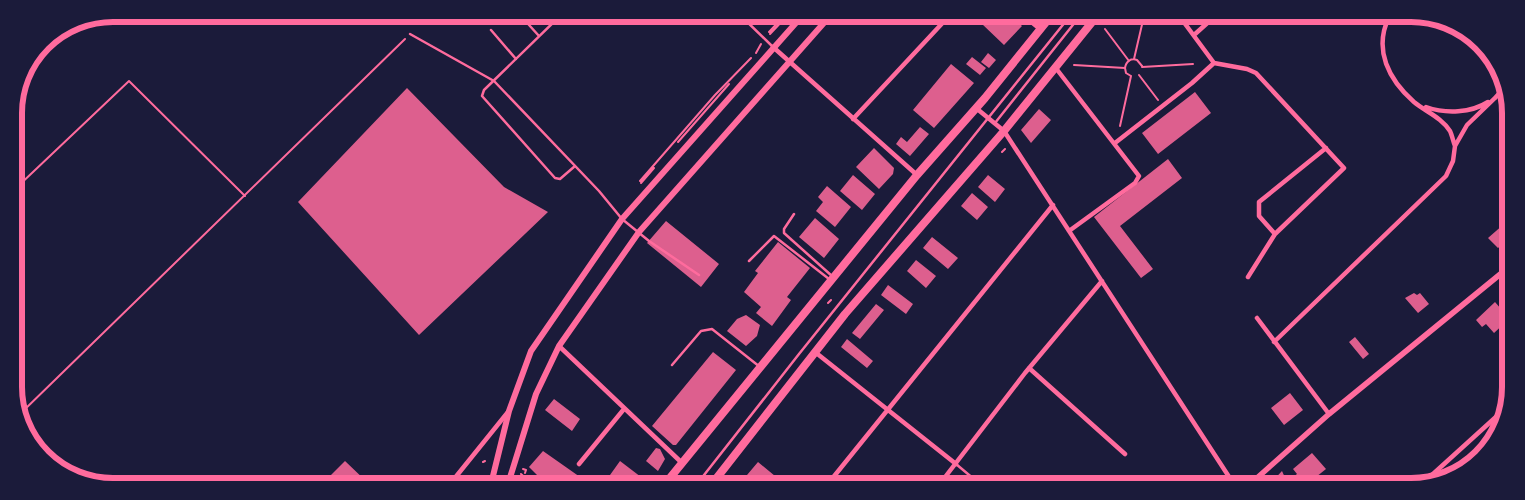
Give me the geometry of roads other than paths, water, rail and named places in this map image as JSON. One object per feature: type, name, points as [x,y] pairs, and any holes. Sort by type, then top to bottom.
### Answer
[{"type":"main road","points":[[493,478],[509,411],[531,351],[622,218],[796,22]]},
{"type":"main road","points":[[509,478],[536,394],[559,346],[639,232],[825,22]]},
{"type":"main road","points":[[670,478],[1046,22]]},
{"type":"main road","points":[[717,478],[815,352],[1004,131],[1092,22]]},
{"type":"street","points":[[853,119],[943,22]]},
{"type":"street","points":[[1031,22],[1040,29]]},
{"type":"street","points":[[1184,22],[1214,63],[1247,68],[1256,72],[1344,168],[1275,234],[1248,277]]},
{"type":"street","points":[[1194,35],[1208,22]]},
{"type":"street","points":[[1386,22],[1382,53],[1391,78],[1416,103],[1437,116],[1450,131],[1455,146]]},
{"type":"street","points":[[773,47],[917,176]]},
{"type":"street","points":[[1115,143],[1192,83],[1214,63]]},
{"type":"street","points":[[1056,67],[1136,170],[1139,178],[1135,183],[1069,231]]},
{"type":"street","points":[[1274,342],[1446,176],[1453,161],[1455,146],[1467,125],[1500,93]]},
{"type":"street","points":[[1416,103],[1433,110],[1458,112],[1479,108],[1497,96]]},
{"type":"street","points":[[976,108],[1004,131],[1229,477]]},
{"type":"street","points":[[1275,234],[1259,216],[1259,202],[1326,148]]},
{"type":"street","points":[[833,477],[1053,205]]},
{"type":"street","points":[[1258,477],[1329,414],[1502,272]]},
{"type":"street","points":[[945,477],[1029,368],[1102,281]]},
{"type":"street","points":[[1257,318],[1329,414]]},
{"type":"street","points":[[559,346],[681,462]]},
{"type":"street","points":[[815,352],[956,464]]},
{"type":"street","points":[[1029,368],[1125,454]]},
{"type":"street","points":[[579,464],[624,409]]},
{"type":"street","points":[[455,478],[509,411]]},
{"type":"street","points":[[1432,475],[1497,416]]},
{"type":"lane","points":[[526,22],[539,36]]},
{"type":"lane","points":[[554,22],[484,90],[482,96],[555,178],[560,179],[575,166]]},
{"type":"lane","points":[[747,22],[773,47]]},
{"type":"lane","points":[[702,478],[1065,22]]},
{"type":"lane","points":[[995,123],[1075,22]]},
{"type":"lane","points":[[491,30],[516,59]]},
{"type":"lane","points":[[410,34],[494,81],[622,218],[699,275]]},
{"type":"lane","points":[[794,214],[784,229],[784,233],[833,280]]},
{"type":"lane","points":[[749,261],[774,236],[833,280]]},
{"type":"lane","points":[[672,365],[701,331],[712,329],[761,368]]},
{"type":"lane","points":[[956,464],[971,477]]}]
